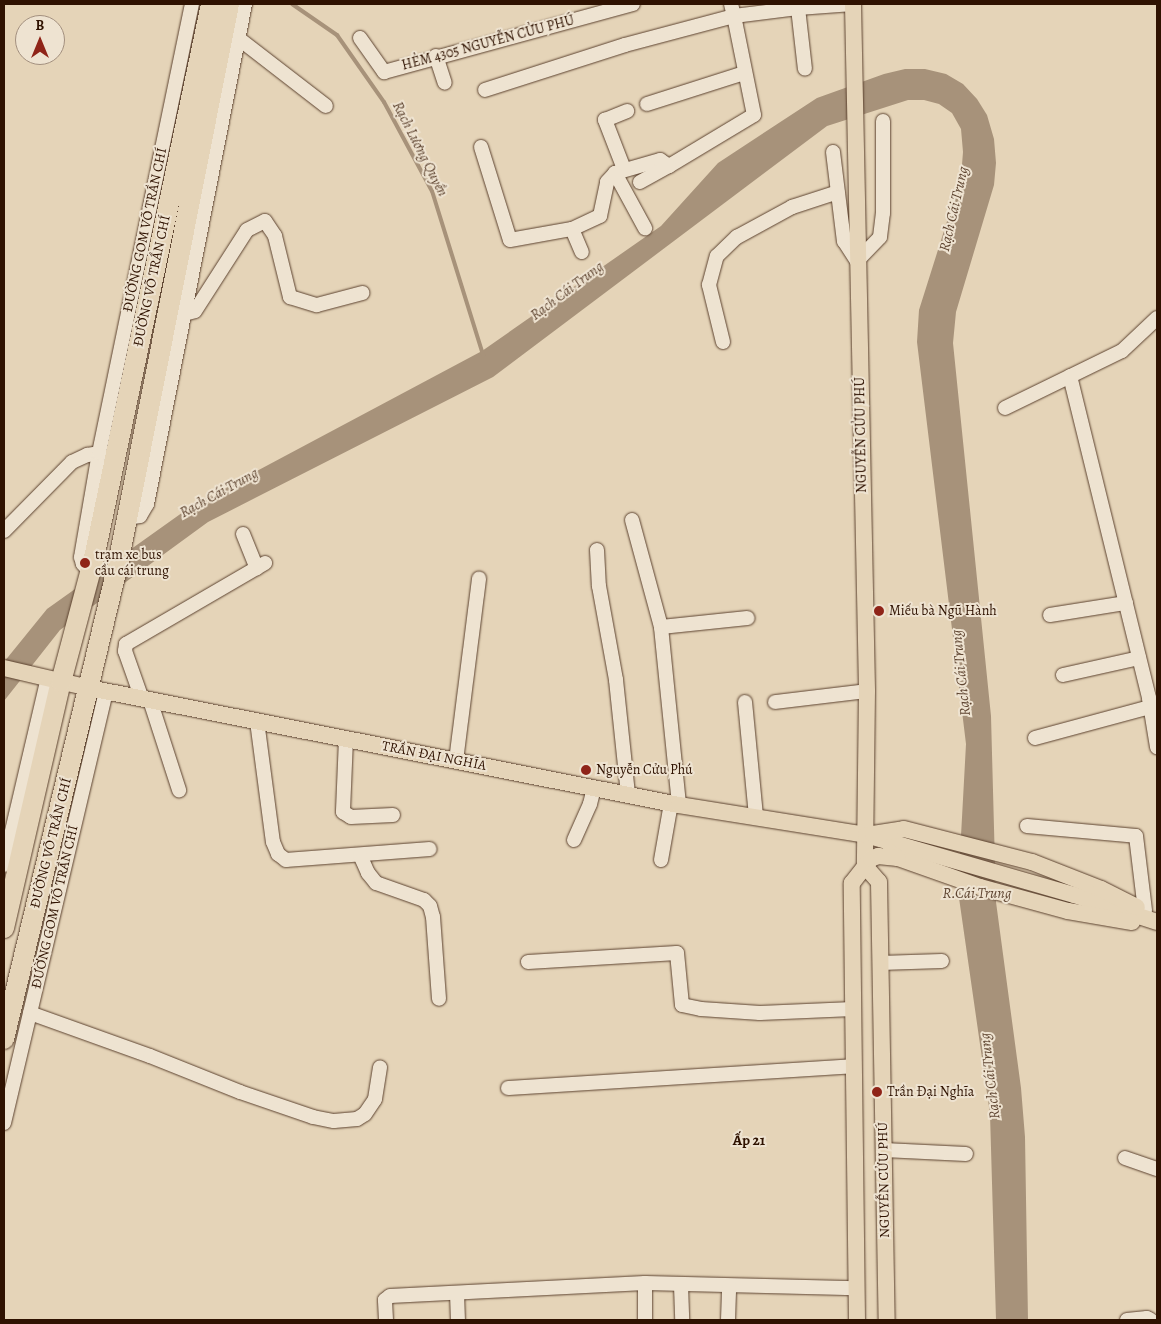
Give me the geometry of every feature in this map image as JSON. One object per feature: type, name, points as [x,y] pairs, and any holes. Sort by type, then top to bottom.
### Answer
[{"type":"highway","name":"ĐƯỜNG VÕ TRẦN CHÍ","points":[[4,1039],[97,690],[98,647],[120,554],[229,4]]},
{"type":"highway","name":"ĐƯỜNG VÕ TRẦN CHÍ","points":[[4,928],[16,818],[49,679],[72,641],[92,565],[201,7]]},
{"type":"main road","name":"NGUYỄN CỬU PHÚ","points":[[853,4],[867,691],[865,866],[852,883],[857,1320]]},
{"type":"main road","name":"TRẦN ĐẠI NGHĨA","points":[[4,668],[146,700],[675,804],[866,835],[1015,896],[1068,911],[1157,927]]},
{"type":"main road","points":[[866,803],[872,815],[877,819],[904,829]]},
{"type":"main road","name":"TRẦN ĐẠI NGHĨA","points":[[866,835],[904,829],[1032,862],[1101,889],[1151,913]]},
{"type":"main road","name":"TRẦN ĐẠI NGHĨA","points":[[866,835],[898,858],[949,868]]},
{"type":"main road","points":[[865,866],[878,856],[898,858]]},
{"type":"main road","name":"NGUYỄN CỬU PHÚ","points":[[865,866],[879,882],[887,1320]]},
{"type":"main road","points":[[949,868],[1020,879],[1157,922]]},
{"type":"street","points":[[126,518],[140,516],[147,504],[245,4]]},
{"type":"street","name":"HẺM 4305 NGUYỄN CỬU PHÚ","points":[[360,38],[384,72],[436,56],[633,4]]},
{"type":"street","points":[[486,90],[732,10],[853,4]]},
{"type":"street","name":"ĐƯỜNG GOM VÕ TRẦN CHÍ","points":[[92,565],[83,564],[81,555],[99,453],[201,7]]},
{"type":"street","points":[[798,8],[805,69]]},
{"type":"street","points":[[640,182],[754,115],[732,10]]},
{"type":"street","points":[[238,38],[326,106]]},
{"type":"street","points":[[436,56],[445,83]]},
{"type":"street","points":[[647,104],[744,73]]},
{"type":"street","points":[[627,111],[605,120],[620,171],[645,228]]},
{"type":"street","points":[[833,152],[844,241],[857,261],[880,237],[883,213],[883,121]]},
{"type":"street","points":[[481,147],[510,240],[572,229],[600,216],[607,182],[620,171],[660,160],[669,166]]},
{"type":"street","points":[[723,342],[709,285],[717,256],[737,237],[792,207],[838,192]]},
{"type":"street","points":[[184,314],[196,311],[247,230],[265,220],[275,236],[290,297],[317,305],[362,293]]},
{"type":"street","points":[[572,229],[582,252]]},
{"type":"street","points":[[1006,408],[1122,350],[1157,318]]},
{"type":"street","points":[[1070,376],[1139,658],[1157,746]]},
{"type":"street","points":[[4,531],[72,462],[87,455],[99,453]]},
{"type":"street","points":[[632,520],[661,627],[675,804],[661,860]]},
{"type":"street","points":[[179,790],[146,700],[125,651],[126,644],[261,566],[243,534]]},
{"type":"street","points":[[597,550],[599,586],[616,680],[628,794]]},
{"type":"street","points":[[456,760],[479,578]]},
{"type":"street","points":[[1050,615],[1126,604]]},
{"type":"street","points":[[661,627],[748,618]]},
{"type":"street","points":[[1063,674],[1139,658]]},
{"type":"street","name":"ĐƯỜNG GOM VÕ TRẦN CHÍ","points":[[4,1123],[30,1013],[97,690]]},
{"type":"street","points":[[775,702],[867,691]]},
{"type":"street","points":[[745,702],[756,817]]},
{"type":"street","points":[[1035,738],[1150,707]]},
{"type":"street","points":[[257,721],[274,842],[278,854],[286,860],[430,849]]},
{"type":"street","points":[[346,739],[342,812],[351,817],[393,815]]},
{"type":"street","points":[[574,840],[590,804],[594,788]]},
{"type":"street","points":[[4,865],[16,818]]},
{"type":"street","points":[[1027,826],[1136,836],[1151,913]]},
{"type":"street","points":[[360,855],[368,873],[376,883],[424,900],[430,906],[433,917],[439,999]]},
{"type":"street","points":[[528,962],[676,953],[682,1005],[702,1009],[760,1013],[853,1009]]},
{"type":"street","points":[[880,963],[942,961]]},
{"type":"street","points":[[30,1013],[150,1056],[240,1092],[313,1117],[334,1121],[356,1119],[365,1114],[375,1099],[380,1067]]},
{"type":"street","points":[[508,1088],[853,1066]]},
{"type":"street","points":[[884,1150],[966,1154]]},
{"type":"street","points":[[1125,1158],[1157,1169]]},
{"type":"street","points":[[386,1320],[384,1300],[386,1297],[457,1292],[646,1283],[856,1288]]},
{"type":"street","points":[[645,1320],[646,1283]]},
{"type":"street","points":[[681,1285],[682,1320]]},
{"type":"street","points":[[728,1320],[729,1286]]},
{"type":"street","points":[[457,1292],[458,1320]]},
{"type":"street","points":[[1127,1320],[1147,1318],[1151,1320]]},
{"type":"water","name":"R.Cái Trung","points":[[905,69],[925,69],[946,74],[963,84],[977,99],[987,115],[994,139],[996,163],[994,185],[956,312],[953,343],[991,716],[996,902],[1021,1088],[1025,1137],[1028,1320],[996,1320],[990,1114],[958,891],[966,744],[917,342],[919,310],[961,177],[963,152],[961,129],[952,113],[939,104],[924,100],[908,100],[827,126],[493,377],[208,522],[60,630],[4,701],[4,662],[47,609],[193,505],[482,351],[661,226],[718,163],[817,98],[884,74]]},
{"type":"waterway","name":"Rạch Lương Quyền","points":[[292,4],[337,35],[384,102],[432,191],[483,355]]},
{"type":"place","name":"trạm xe bus cầu cái trung","points":[[85,563]]},
{"type":"place","name":"Miếu bà Ngũ Hành","points":[[879,611]]},
{"type":"place","name":"Nguyễn Cửu Phú","points":[[586,770]]},
{"type":"place","name":"Trần Đại Nghĩa","points":[[877,1092]]},
{"type":"district","name":"Ấp 21","points":[[749,1141]]},
{"type":"water label","name":"Rạch Cái Trung","points":[[954,209]]},
{"type":"water label","name":"Rạch Cái Trung","points":[[567,291]]},
{"type":"water label","name":"Rạch Cái Trung","points":[[219,493]]},
{"type":"water label","name":"Rạch Cái Trung","points":[[961,673]]},
{"type":"water label","name":"Rạch Cái Trung","points":[[990,1076]]}]
